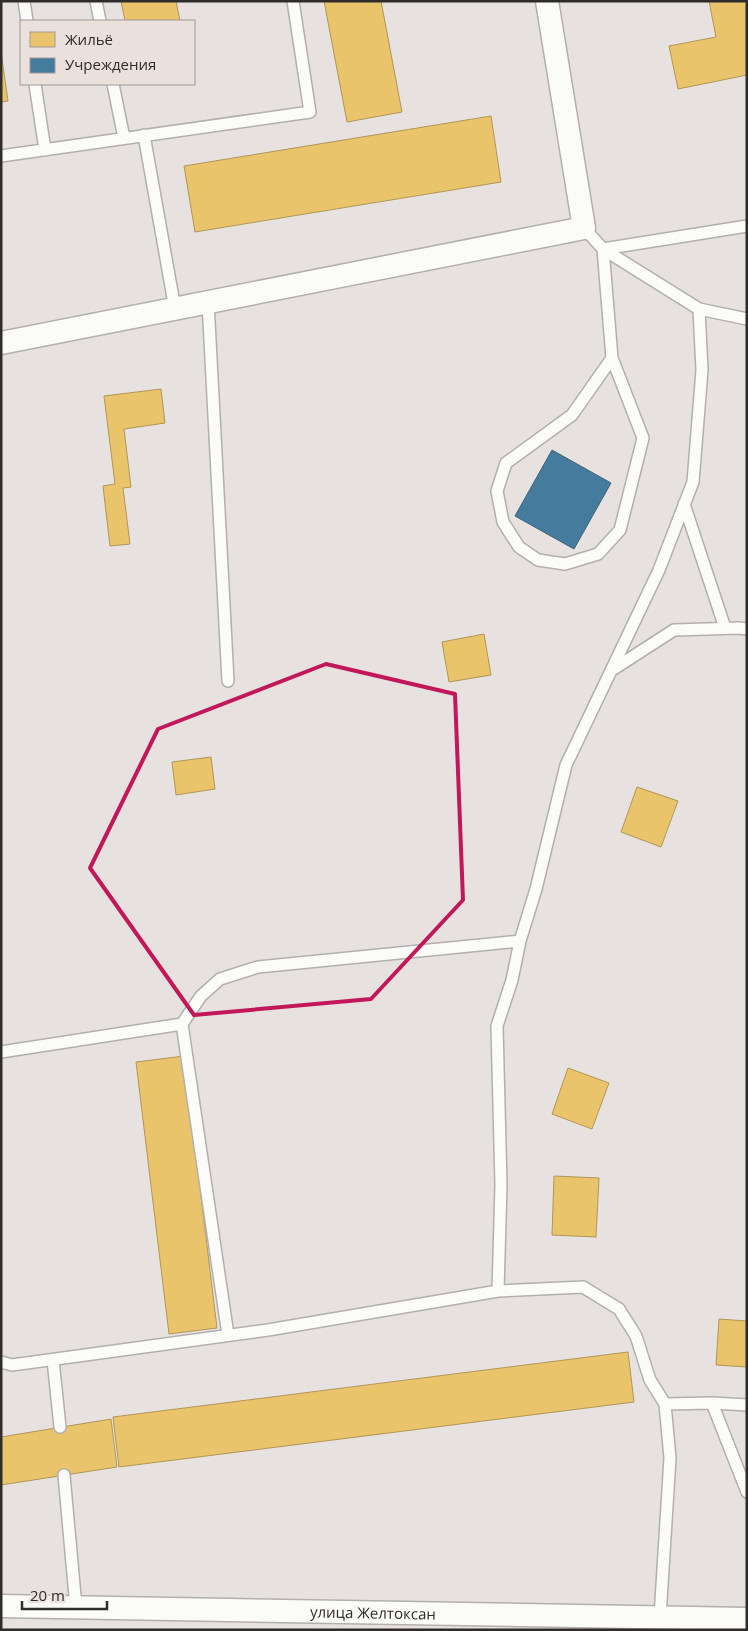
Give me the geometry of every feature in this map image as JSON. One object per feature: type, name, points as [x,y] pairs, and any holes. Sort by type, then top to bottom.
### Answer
[{"type":"street","points":[[1,343],[584,228],[546,1]]},
{"type":"street","name":"улица Желтоксан","points":[[1,1606],[747,1619]]},
{"type":"lane","points":[[24,1],[27,20]]},
{"type":"lane","points":[[96,1],[100,20]]},
{"type":"lane","points":[[1,156],[310,112],[293,1]]},
{"type":"lane","points":[[35,85],[45,150]]},
{"type":"lane","points":[[113,85],[124,138]]},
{"type":"lane","points":[[144,135],[175,309]]},
{"type":"lane","points":[[603,249],[747,226]]},
{"type":"lane","points":[[584,228],[603,249],[699,309],[747,319]]},
{"type":"lane","points":[[603,249],[612,358],[643,438],[620,530],[598,554],[565,564],[538,560],[519,547],[503,522],[497,491],[506,462],[572,415],[612,358]]},
{"type":"lane","points":[[208,302],[228,681]]},
{"type":"lane","points":[[498,1291],[501,1185],[497,1026],[512,980],[520,941],[536,889],[566,765],[659,570],[693,482],[702,370],[699,309]]},
{"type":"lane","points":[[684,504],[725,628]]},
{"type":"lane","points":[[610,671],[674,630],[747,629]]},
{"type":"lane","points":[[228,1335],[182,1024],[201,996],[220,979],[258,967],[520,941]]},
{"type":"lane","points":[[1,1052],[182,1024]]},
{"type":"lane","points":[[1,1362],[12,1365],[228,1335],[498,1291],[583,1287],[618,1309],[636,1336],[650,1380],[665,1404],[670,1458],[660,1617]]},
{"type":"lane","points":[[53,1360],[60,1427]]},
{"type":"lane","points":[[665,1404],[712,1403],[747,1405]]},
{"type":"lane","points":[[712,1403],[747,1492]]},
{"type":"lane","points":[[64,1475],[76,1607]]},
{"type":"highlighted area","points":[[326,664],[455,694],[463,900],[371,999],[194,1015],[90,868],[158,729]]},
{"type":"building: Жильё","points":[[121,1],[176,1],[180,20],[125,20]]},
{"type":"building: Жильё","points":[[324,1],[381,1],[402,112],[347,122]]},
{"type":"building: Жильё","points":[[709,1],[747,1],[747,75],[678,89],[669,46],[716,37]]},
{"type":"building: Жильё","points":[[1,52],[8,101],[1,102]]},
{"type":"building: Жильё","points":[[491,116],[501,182],[195,232],[184,166]]},
{"type":"building: Жильё","points":[[161,389],[165,423],[124,429],[131,487],[123,488],[130,544],[110,546],[103,486],[115,484],[104,396]]},
{"type":"building: Жильё","points":[[484,634],[491,675],[449,682],[442,642]]},
{"type":"building: Жильё","points":[[211,757],[215,789],[176,795],[172,762]]},
{"type":"building: Жильё","points":[[637,787],[678,801],[661,847],[621,832]]},
{"type":"building: Жильё","points":[[184,1056],[217,1328],[169,1334],[136,1062]]},
{"type":"building: Жильё","points":[[568,1068],[609,1083],[592,1129],[552,1114]]},
{"type":"building: Жильё","points":[[554,1176],[599,1178],[596,1237],[552,1235]]},
{"type":"building: Жильё","points":[[719,1319],[747,1321],[747,1367],[716,1365]]},
{"type":"building: Жильё","points":[[628,1352],[634,1402],[119,1467],[113,1417]]},
{"type":"building: Жильё","points":[[111,1419],[117,1467],[1,1485],[1,1437]]},
{"type":"building: Учреждения","points":[[552,450],[611,483],[574,549],[515,516]]}]
